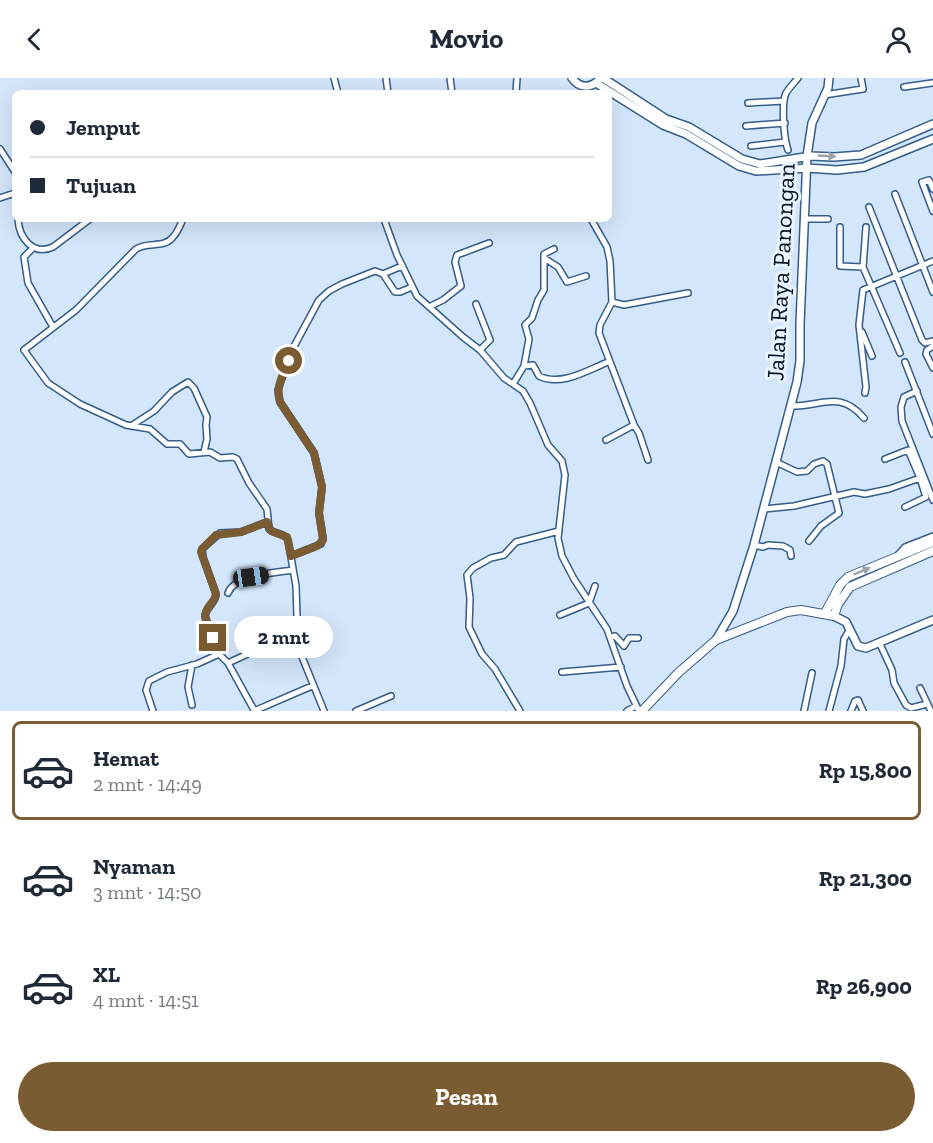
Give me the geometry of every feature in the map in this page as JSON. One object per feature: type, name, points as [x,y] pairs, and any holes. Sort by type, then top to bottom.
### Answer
[{"type":"main road","points":[[825,613],[843,580],[920,544],[933,542]]},
{"type":"main road","points":[[639,709],[725,632],[787,612],[801,610],[834,616],[838,604],[850,587],[933,553]]},
{"type":"street","points":[[572,78],[584,87],[600,80],[664,122],[748,170],[762,172],[864,167],[933,139]]},
{"type":"street","points":[[788,150],[785,142],[784,101],[798,78]]},
{"type":"street","name":"Jalan Raya Panongan","points":[[725,632],[754,545],[792,406],[800,361],[807,156],[812,123],[828,88],[829,78]]},
{"type":"street","points":[[824,95],[863,89],[861,78]]},
{"type":"street","points":[[904,87],[915,81],[932,82]]},
{"type":"street","points":[[748,103],[784,101]]},
{"type":"street","points":[[664,122],[689,127],[750,163],[771,163],[807,156],[861,155],[933,124]]},
{"type":"street","points":[[746,126],[784,123]]},
{"type":"street","points":[[751,146],[785,142]]},
{"type":"street","points":[[0,149],[12,167]]},
{"type":"street","points":[[933,189],[929,180],[922,182],[933,211]]},
{"type":"street","points":[[895,194],[933,292]]},
{"type":"street","points":[[869,207],[924,342],[933,341]]},
{"type":"street","points":[[805,219],[828,219]]},
{"type":"street","points":[[19,222],[22,236],[33,248],[46,250],[86,222]]},
{"type":"street","points":[[182,222],[170,241],[145,244],[136,249],[76,310],[24,350],[48,383],[80,404],[131,426],[150,429],[165,442],[180,444],[189,454],[212,452],[220,458],[237,459],[249,483],[267,509],[267,522],[271,531],[287,537],[298,610],[296,637],[301,660],[324,711]]},
{"type":"street","points":[[385,222],[402,266],[420,300],[480,350],[497,370],[527,397],[548,445],[562,461],[564,468],[563,501],[559,531],[562,556],[611,637],[639,709],[627,711]]},
{"type":"street","points":[[593,222],[609,254],[612,302],[599,328],[608,362],[639,433],[648,460]]},
{"type":"street","points":[[840,227],[840,266],[863,267]]},
{"type":"street","points":[[866,227],[863,267],[900,353]]},
{"type":"street","points":[[429,307],[443,300],[461,286],[455,262],[457,255],[489,243]]},
{"type":"street","points":[[33,248],[24,257],[28,283],[53,327]]},
{"type":"street","points":[[513,384],[525,366],[529,339],[525,325],[532,318],[544,290],[545,253],[554,249]]},
{"type":"street","points":[[544,258],[558,267],[567,282],[586,276]]},
{"type":"street","points":[[865,393],[867,387],[859,325],[863,290],[933,261]]},
{"type":"street","points":[[383,274],[402,266]]},
{"type":"street","points":[[291,556],[322,542],[319,513],[322,487],[314,453],[280,402],[278,394],[292,350],[321,297],[333,288],[375,271],[383,274],[395,292],[412,287]]},
{"type":"street","points":[[612,302],[624,305],[688,292]]},
{"type":"street","points":[[476,304],[490,340],[480,350]]},
{"type":"street","points":[[859,325],[872,356]]},
{"type":"street","points":[[933,346],[927,350],[927,354],[933,368]]},
{"type":"street","points":[[525,366],[533,365],[539,376],[557,380],[608,362]]},
{"type":"street","points":[[905,362],[933,434]]},
{"type":"street","points":[[131,426],[154,411],[172,392],[188,382],[192,385],[207,417],[207,439],[204,452]]},
{"type":"street","points":[[917,392],[903,397],[901,415],[933,500]]},
{"type":"street","points":[[792,406],[807,406],[835,400],[851,405],[864,418]]},
{"type":"street","points":[[606,440],[634,424]]},
{"type":"street","points":[[885,459],[908,450],[920,478],[926,497],[905,507]]},
{"type":"street","points":[[776,462],[801,472],[807,471],[814,464],[825,461],[839,513],[821,526],[809,541]]},
{"type":"street","points":[[764,509],[794,506],[856,492],[865,494],[890,489],[920,478]]},
{"type":"street","points":[[267,522],[241,532],[219,533],[202,549],[201,552],[216,594],[205,616],[219,654],[228,663],[254,711],[312,686]]},
{"type":"street","points":[[520,711],[495,669],[482,654],[469,627],[470,598],[467,575],[473,568],[491,558],[504,555],[516,542],[559,531]]},
{"type":"street","points":[[920,544],[933,536]]},
{"type":"street","points":[[754,545],[786,547],[790,550],[791,555]]},
{"type":"street","points":[[228,593],[231,587],[245,579],[293,570]]},
{"type":"street","points":[[560,615],[589,603],[595,585]]},
{"type":"street","points":[[834,616],[843,620],[854,640],[862,648],[933,620]]},
{"type":"street","points":[[829,711],[842,666],[844,639],[850,629]]},
{"type":"street","points":[[611,637],[615,636],[623,646],[628,638],[638,638]]},
{"type":"street","points":[[228,663],[274,642],[296,637]]},
{"type":"street","points":[[879,642],[892,670],[894,683],[906,705],[911,708],[927,704]]},
{"type":"street","points":[[153,711],[146,690],[147,683],[167,672],[219,654]]},
{"type":"street","points":[[192,665],[188,687],[192,705]]},
{"type":"street","points":[[562,672],[621,667]]},
{"type":"street","points":[[804,711],[812,673]]},
{"type":"street","points":[[920,688],[931,711]]},
{"type":"street","points":[[356,711],[391,696]]},
{"type":"street","points":[[851,711],[855,701],[858,700],[863,711]]},
{"type":"route","points":[[213,638],[205,616],[216,594],[201,552],[210,540],[219,533],[241,532],[267,522],[271,531],[287,537],[291,556],[321,544],[323,540],[319,513],[322,487],[314,453],[280,402],[278,394],[289,361]]}]
